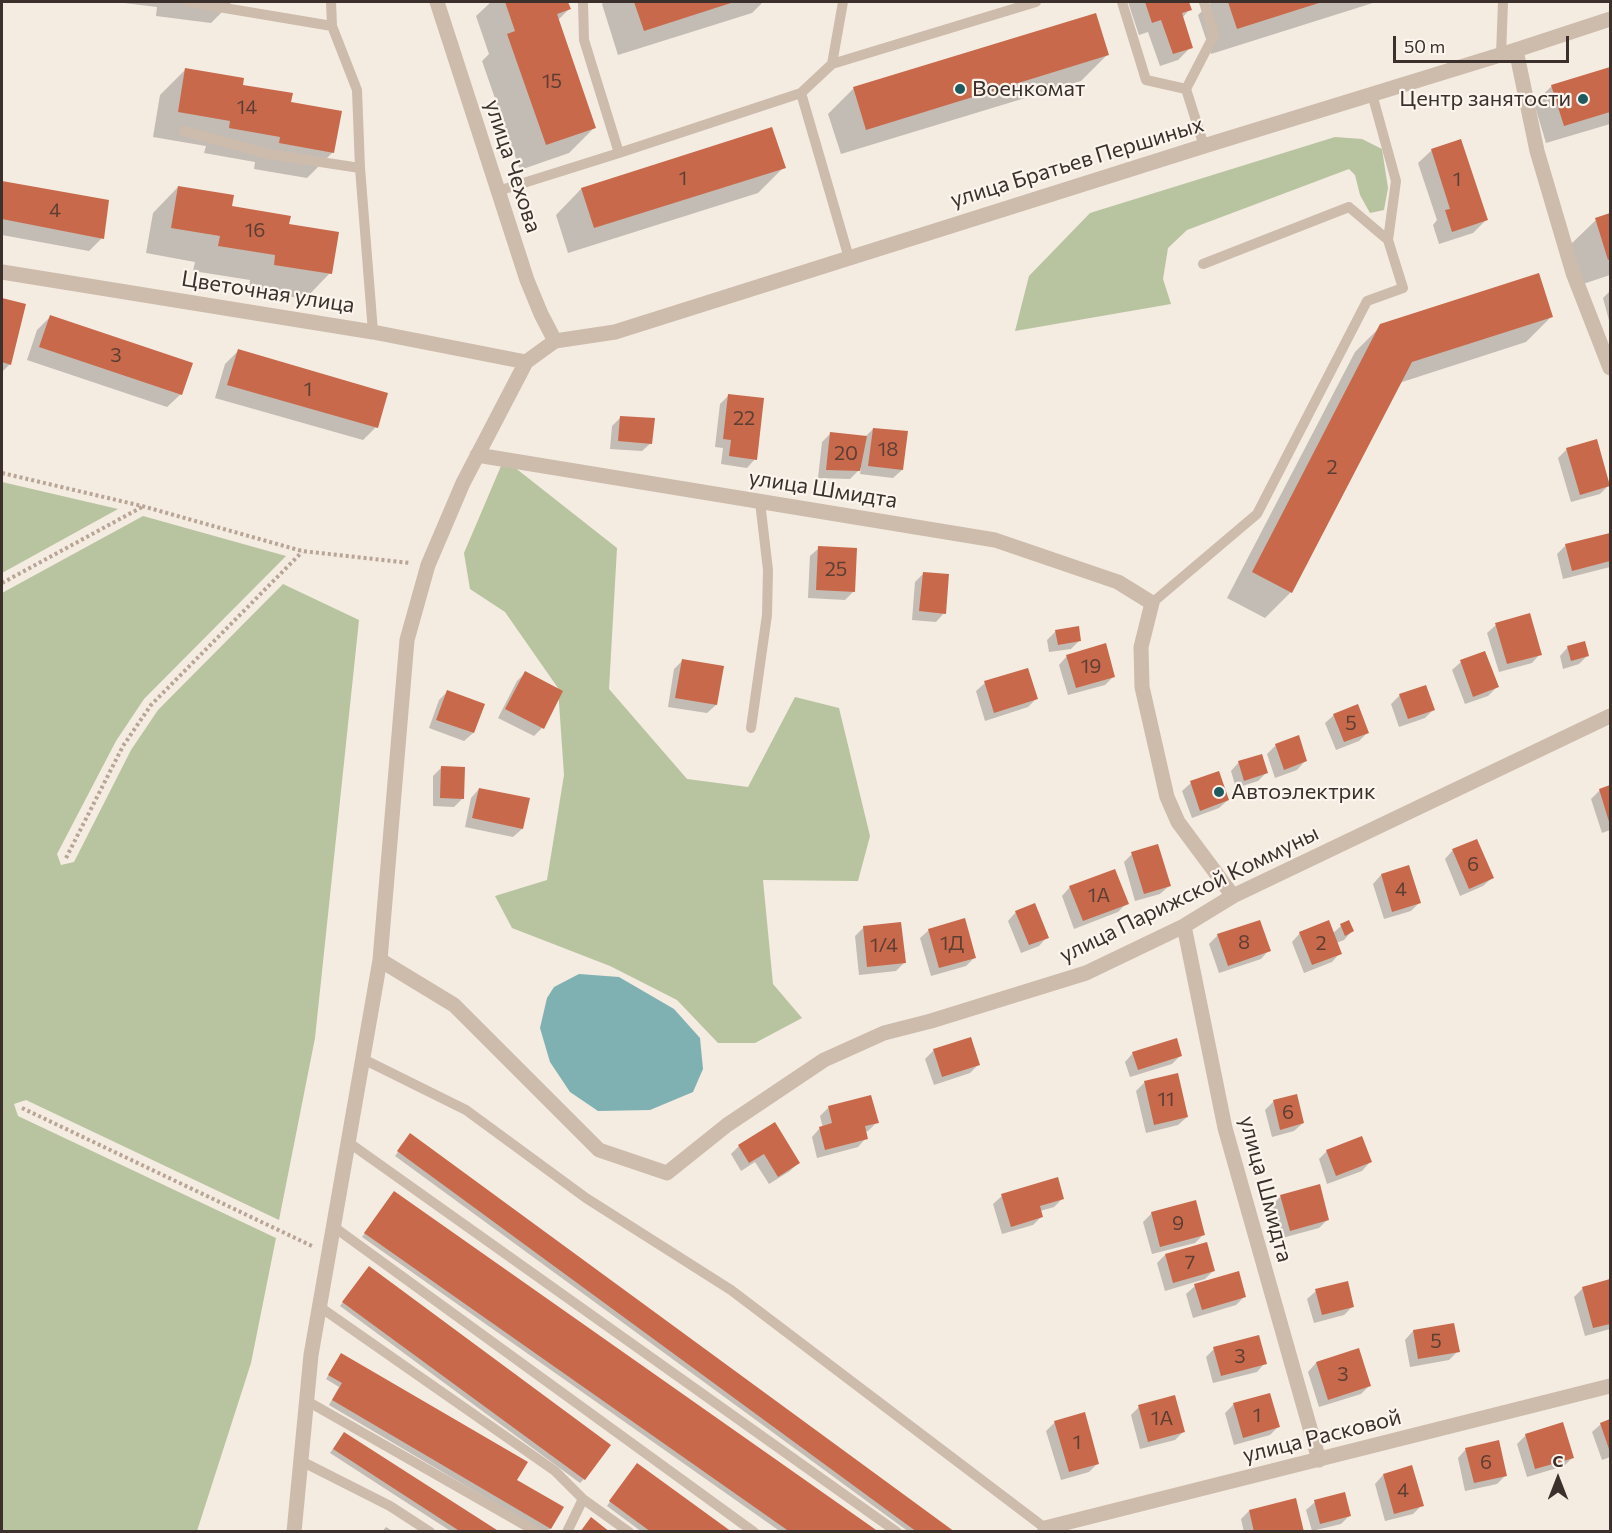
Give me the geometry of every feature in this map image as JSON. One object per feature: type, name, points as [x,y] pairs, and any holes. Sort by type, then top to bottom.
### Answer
[{"type":"street","name":"улица Чехова","points":[[436,2],[527,280],[555,342]]},
{"type":"street","name":"улица Братьев Першиных","points":[[555,342],[615,332],[1611,19]]},
{"type":"street","points":[[1516,50],[1537,151],[1573,273],[1611,368]]},
{"type":"street","name":"Цветочная улица","points":[[2,272],[373,332],[526,362]]},
{"type":"street","points":[[294,1532],[311,1355],[380,960],[407,640],[428,565],[463,483],[526,362],[555,342]]},
{"type":"street","name":"улица Шмидта","points":[[477,455],[995,540],[1118,582],[1152,603]]},
{"type":"street","points":[[1152,603],[1141,647],[1142,687],[1167,797],[1178,822],[1233,896]]},
{"type":"street","name":"улица Парижской Коммуны","points":[[380,960],[454,1005],[599,1150],[667,1173],[727,1125],[824,1060],[884,1033],[931,1021],[1086,973],[1184,926],[1233,896],[1611,716]]},
{"type":"street","name":"улица Шмидта","points":[[1184,926],[1225,1128],[1319,1460]]},
{"type":"street","name":"улица Расковой","points":[[1045,1527],[1611,1386]]},
{"type":"lane","points":[[189,2],[332,26]]},
{"type":"lane","points":[[331,2],[332,26],[357,90],[360,168],[373,332]]},
{"type":"lane","points":[[584,2],[584,40],[619,153]]},
{"type":"lane","points":[[832,64],[843,2]]},
{"type":"lane","points":[[498,191],[801,93],[832,64],[1036,2]]},
{"type":"lane","points":[[1122,2],[1146,80],[1186,89]]},
{"type":"lane","points":[[1204,2],[1214,35],[1186,89],[1204,146]]},
{"type":"lane","points":[[1501,55],[1503,2]]},
{"type":"lane","points":[[801,93],[849,258]]},
{"type":"lane","points":[[1152,603],[1257,514],[1367,301],[1403,288],[1388,240],[1396,181],[1372,94]]},
{"type":"lane","points":[[184,131],[268,154],[360,168]]},
{"type":"lane","points":[[1203,264],[1349,207],[1388,240]]},
{"type":"lane","points":[[752,728],[767,615],[768,570],[760,502]]},
{"type":"lane","points":[[363,1059],[466,1110],[586,1198],[731,1290],[1045,1527]]},
{"type":"lane","points":[[348,1142],[897,1532]]},
{"type":"lane","points":[[334,1227],[754,1532]]},
{"type":"lane","points":[[320,1307],[555,1471],[584,1499],[629,1532]]},
{"type":"lane","points":[[307,1401],[537,1532]]},
{"type":"lane","points":[[301,1461],[390,1506],[430,1532]]},
{"type":"lane","points":[[567,1532],[584,1499]]},
{"type":"path","points":[[2,473],[142,506],[302,551],[428,565]]},
{"type":"path","points":[[2,583],[142,506]]},
{"type":"path","points":[[66,858],[123,746],[151,705],[302,551]]},
{"type":"path","points":[[22,1108],[329,1254]]},
{"type":"green space","points":[[1335,137],[1362,139],[1382,149],[1388,188],[1384,210],[1370,213],[1360,195],[1355,175],[1349,169],[1187,230],[1168,248],[1163,279],[1171,304],[1015,331],[1029,276],[1090,213]]},
{"type":"green space","points":[[504,459],[617,548],[609,689],[687,779],[748,787],[795,697],[839,708],[870,836],[858,881],[763,880],[773,984],[802,1018],[755,1043],[718,1043],[677,1000],[610,966],[512,928],[495,896],[547,880],[564,775],[558,688],[505,612],[470,589],[464,553]]},
{"type":"green space","points":[[2,482],[118,509],[2,573]]},
{"type":"green space","points":[[143,516],[286,556],[144,699],[116,741],[57,854],[61,865],[74,862],[131,750],[158,710],[283,584],[359,620],[315,1038],[279,1220],[26,1100],[14,1104],[18,1116],[276,1238],[251,1363],[197,1531],[2,1531],[2,593]]},
{"type":"water","points":[[579,974],[619,977],[674,1009],[700,1038],[703,1069],[693,1092],[650,1110],[598,1111],[570,1092],[550,1062],[540,1028],[547,998],[554,987]]},
{"type":"building","points":[[505,2],[568,2],[571,9],[557,14],[596,128],[546,145],[507,34],[515,31]]},
{"type":"building","points":[[634,2],[734,2],[644,31]]},
{"type":"building","points":[[1145,2],[1189,2],[1192,10],[1182,13],[1193,48],[1173,54],[1161,20],[1152,23]]},
{"type":"building","points":[[1228,2],[1322,2],[1237,29]]},
{"type":"building","points":[[1096,13],[1109,55],[866,130],[853,87]]},
{"type":"building","name":"Центр занятости","points":[[1610,67],[1610,112],[1564,126],[1551,85]]},
{"type":"building","points":[[185,68],[244,78],[243,85],[293,93],[291,102],[342,111],[334,153],[279,143],[280,137],[229,128],[230,121],[178,112]]},
{"type":"building","points":[[772,127],[786,168],[594,228],[581,188]]},
{"type":"building","points":[[1461,139],[1488,220],[1452,232],[1445,210],[1450,209],[1431,149]]},
{"type":"building","points":[[2,181],[109,200],[104,239],[2,219]]},
{"type":"building","points":[[178,186],[234,195],[232,206],[291,216],[289,224],[339,232],[332,274],[274,265],[275,255],[218,246],[220,236],[171,228]]},
{"type":"building","points":[[1610,213],[1610,259],[1608,260],[1595,218]]},
{"type":"building","points":[[1539,273],[1553,317],[1412,362],[1292,593],[1252,572],[1380,324]]},
{"type":"building","points":[[2,298],[26,304],[11,365],[2,362]]},
{"type":"building","points":[[50,315],[193,363],[182,395],[39,347]]},
{"type":"building","points":[[238,349],[388,393],[378,428],[227,385]]},
{"type":"building","points":[[728,394],[764,398],[757,460],[729,456],[731,440],[723,439]]},
{"type":"building","points":[[620,416],[655,418],[652,444],[618,441]]},
{"type":"building","points":[[873,428],[908,431],[903,470],[868,466]]},
{"type":"building","points":[[830,432],[867,436],[860,471],[826,470]]},
{"type":"building","points":[[1597,439],[1610,486],[1580,495],[1566,448]]},
{"type":"building","points":[[1610,533],[1610,561],[1572,571],[1565,544]]},
{"type":"building","points":[[818,546],[857,548],[855,592],[816,590]]},
{"type":"building","points":[[923,572],[949,574],[946,614],[919,611]]},
{"type":"building","points":[[1530,613],[1542,655],[1507,664],[1495,623]]},
{"type":"building","points":[[1079,626],[1081,641],[1058,645],[1055,630]]},
{"type":"building","points":[[1585,641],[1589,656],[1571,661],[1567,646]]},
{"type":"building","points":[[1106,643],[1115,677],[1076,688],[1066,655]]},
{"type":"building","points":[[1485,651],[1499,687],[1473,697],[1460,660]]},
{"type":"building","points":[[682,659],[724,666],[717,705],[675,698]]},
{"type":"building","points":[[1028,668],[1038,699],[994,713],[984,681]]},
{"type":"building","points":[[525,671],[563,691],[544,729],[505,709]]},
{"type":"building","points":[[1426,685],[1435,710],[1408,719],[1399,694]]},
{"type":"building","points":[[447,690],[485,704],[474,733],[436,720]]},
{"type":"building","points":[[1358,704],[1369,733],[1344,742],[1333,714]]},
{"type":"building","points":[[1299,735],[1307,761],[1284,770],[1275,744]]},
{"type":"building","points":[[1262,754],[1268,773],[1244,781],[1238,761]]},
{"type":"building","points":[[441,766],[465,767],[464,799],[440,798]]},
{"type":"building","points":[[1219,771],[1229,800],[1200,811],[1190,781]]},
{"type":"building","points":[[1610,785],[1610,825],[1599,789]]},
{"type":"building","points":[[479,788],[530,798],[523,829],[472,818]]},
{"type":"building","points":[[1477,839],[1494,878],[1469,889],[1452,849]]},
{"type":"building","points":[[1158,844],[1171,886],[1144,894],[1131,852]]},
{"type":"building","points":[[1409,865],[1421,903],[1392,912],[1381,874]]},
{"type":"building","points":[[1115,869],[1129,904],[1083,921],[1069,886]]},
{"type":"building","points":[[1035,903],[1049,938],[1029,945],[1015,911]]},
{"type":"building","points":[[965,918],[976,958],[939,968],[928,929]]},
{"type":"building","points":[[1260,920],[1271,951],[1228,966],[1217,934]]},
{"type":"building","points":[[1329,920],[1342,954],[1312,965],[1299,932]]},
{"type":"building","points":[[1349,920],[1354,931],[1345,936],[1340,924]]},
{"type":"building","points":[[901,922],[906,963],[867,967],[863,926]]},
{"type":"building","points":[[971,1037],[980,1065],[942,1077],[933,1049]]},
{"type":"building","points":[[1177,1038],[1182,1056],[1138,1070],[1132,1052]]},
{"type":"building","points":[[1178,1073],[1188,1117],[1154,1125],[1144,1081]]},
{"type":"building","points":[[1297,1094],[1304,1123],[1280,1130],[1273,1100]]},
{"type":"building","points":[[871,1095],[879,1123],[865,1126],[868,1139],[825,1150],[819,1127],[832,1123],[828,1106]]},
{"type":"building","points":[[775,1122],[800,1163],[778,1177],[764,1154],[749,1163],[738,1145]]},
{"type":"building","points":[[410,1133],[955,1532],[917,1532],[397,1151]]},
{"type":"building","points":[[1362,1136],[1372,1162],[1336,1176],[1326,1150]]},
{"type":"building","points":[[1058,1177],[1064,1199],[1040,1206],[1043,1217],[1011,1227],[1001,1194]]},
{"type":"building","points":[[1320,1184],[1329,1220],[1290,1231],[1280,1195]]},
{"type":"building","points":[[394,1191],[879,1532],[790,1532],[364,1233]]},
{"type":"building","points":[[1196,1200],[1205,1235],[1160,1247],[1151,1212]]},
{"type":"building","points":[[1207,1242],[1215,1271],[1173,1283],[1165,1254]]},
{"type":"building","points":[[369,1266],[611,1445],[585,1480],[342,1302]]},
{"type":"building","points":[[1239,1271],[1246,1297],[1202,1310],[1194,1284]]},
{"type":"building","points":[[1610,1279],[1610,1324],[1593,1328],[1582,1287]]},
{"type":"building","points":[[1348,1281],[1354,1307],[1322,1315],[1315,1289]]},
{"type":"building","points":[[1454,1323],[1460,1352],[1418,1359],[1413,1330]]},
{"type":"building","points":[[1259,1335],[1267,1364],[1221,1376],[1213,1347]]},
{"type":"building","points":[[1359,1348],[1371,1386],[1328,1400],[1316,1362]]},
{"type":"building","points":[[341,1353],[528,1462],[517,1480],[564,1507],[551,1529],[332,1400],[342,1383],[328,1375]]},
{"type":"building","points":[[1270,1393],[1280,1427],[1243,1438],[1233,1403]]},
{"type":"building","points":[[1175,1395],[1185,1432],[1148,1442],[1138,1405]]},
{"type":"building","points":[[1085,1412],[1099,1464],[1069,1472],[1054,1421]]},
{"type":"building","points":[[1610,1419],[1610,1452],[1600,1423]]},
{"type":"building","points":[[1563,1422],[1574,1458],[1535,1469],[1525,1434]]},
{"type":"building","points":[[344,1432],[500,1532],[461,1532],[333,1449]]},
{"type":"building","points":[[1499,1440],[1507,1476],[1474,1483],[1465,1448]]},
{"type":"building","points":[[637,1463],[732,1532],[651,1532],[609,1501]]},
{"type":"building","points":[[1412,1465],[1424,1506],[1394,1514],[1383,1474]]},
{"type":"building","points":[[1345,1492],[1351,1516],[1320,1524],[1314,1500]]},
{"type":"building","points":[[1296,1498],[1304,1532],[1254,1532],[1249,1510]]},
{"type":"building","points":[[591,1517],[610,1532],[580,1532]]},
{"type":"place","name":"Военкомат","points":[[960,89]]},
{"type":"place","name":"Центр занятости","points":[[1583,99]]},
{"type":"place","name":"Автоэлектрик","points":[[1219,792]]}]
